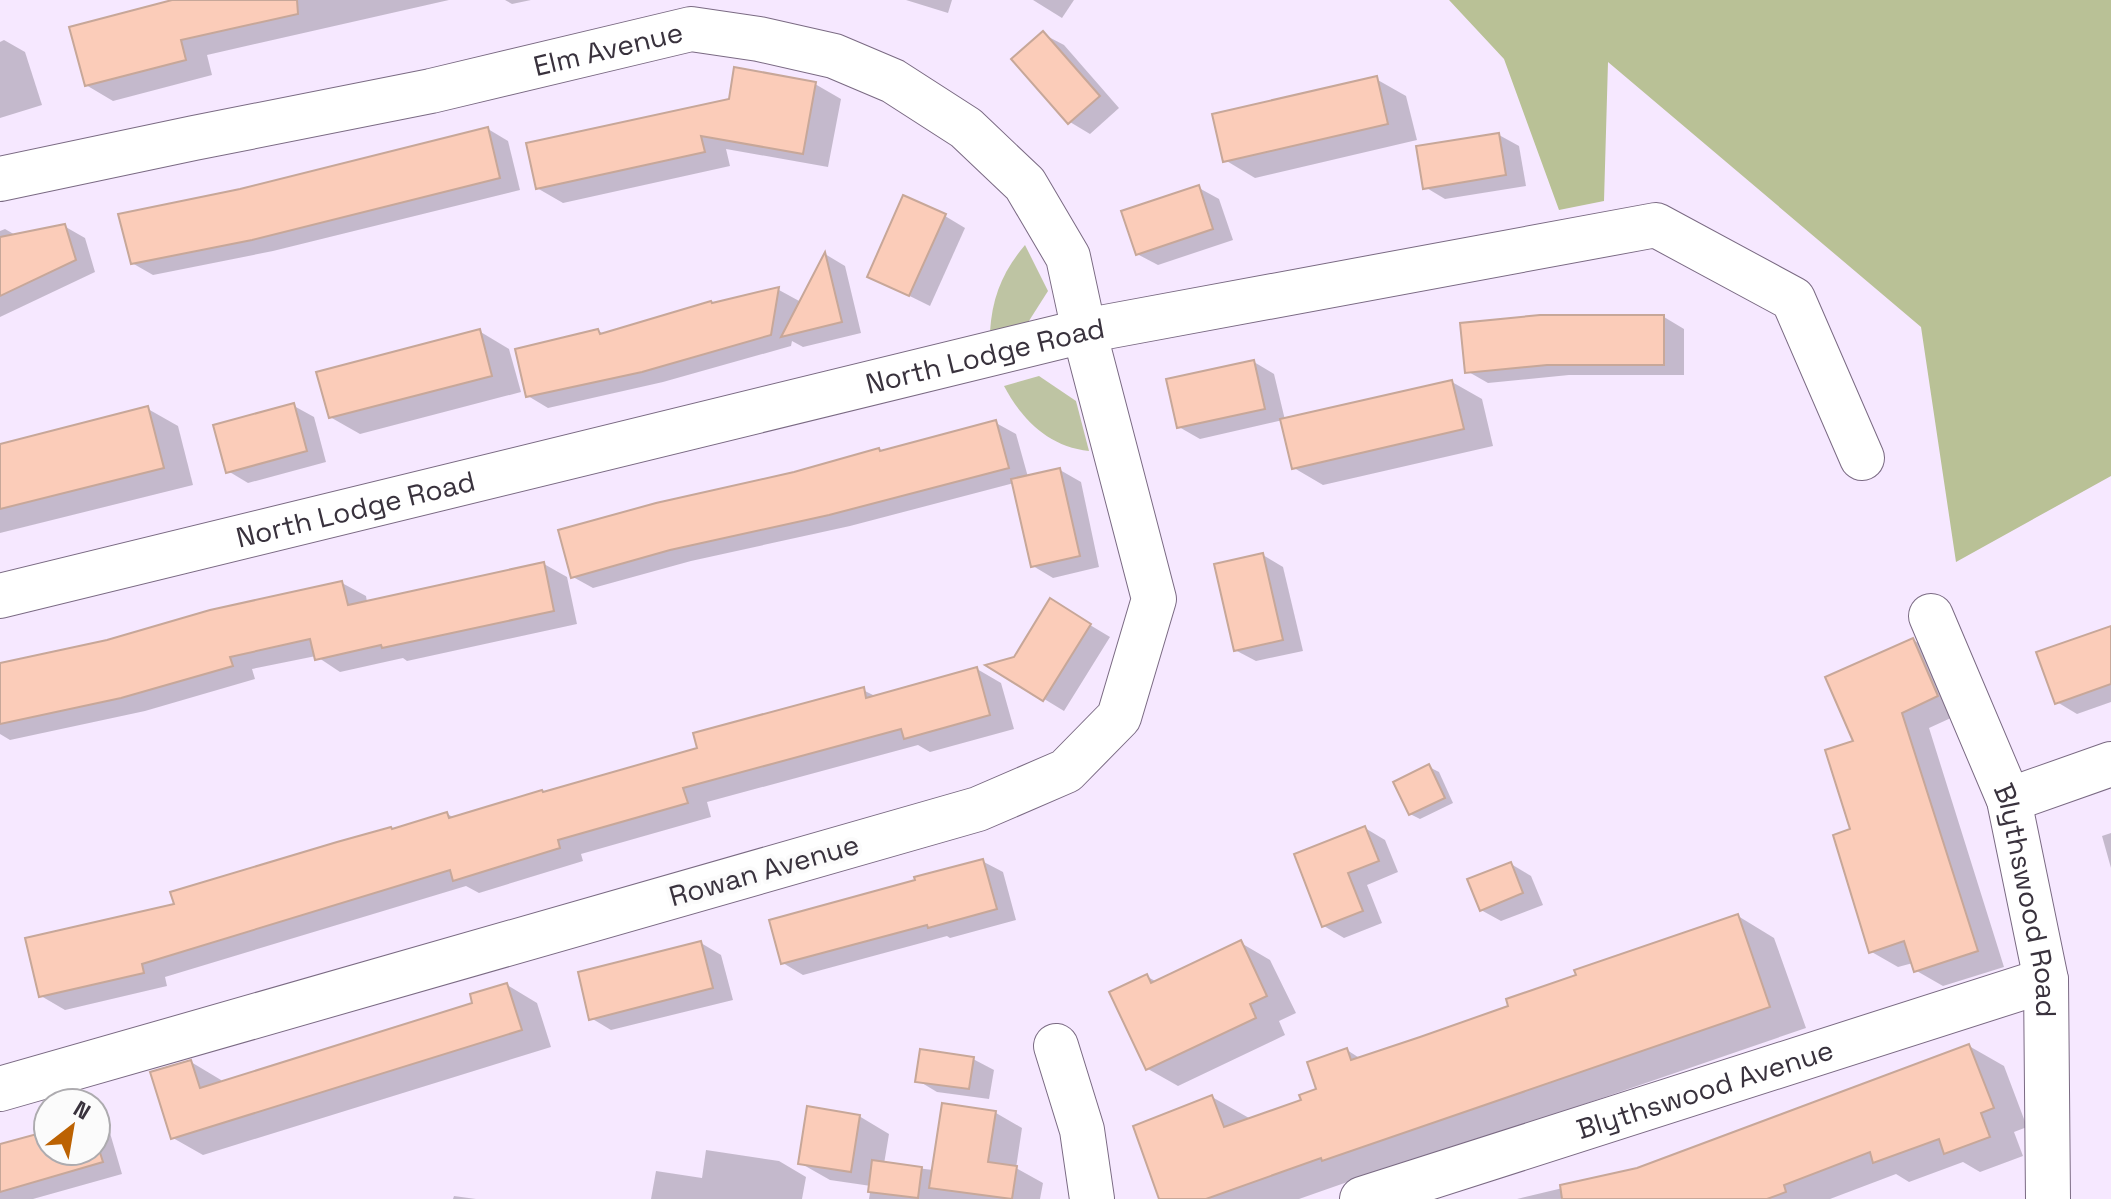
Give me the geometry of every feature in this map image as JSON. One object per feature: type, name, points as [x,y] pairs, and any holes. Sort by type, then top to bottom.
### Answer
[{"type":"street","name":"Elm Avenue","points":[[0,179],[431,91],[691,29],[759,39],[834,56],[893,81],[966,128],[1025,184],[1068,257],[1084,331]]},
{"type":"street","name":"North Lodge Road","points":[[0,596],[1084,331],[1656,225],[1793,299],[1862,458]]},
{"type":"street","name":"Rowan Avenue","points":[[0,1089],[978,809],[1066,771],[1119,717],[1154,599],[1084,331]]},
{"type":"street","name":"Blythswood Road","points":[[1931,616],[2009,800],[2046,980],[2048,1199]]},
{"type":"street","points":[[2009,800],[2111,764]]},
{"type":"street","name":"Blythswood Avenue","points":[[1362,1199],[2046,980]]},
{"type":"street","points":[[1056,1046],[1082,1130],[1092,1199]]},
{"type":"green space","points":[[1449,0],[2111,0],[2111,476],[1956,562],[1921,327],[1608,62],[1604,201],[1559,210],[1504,59]]},
{"type":"green space","points":[[1025,245],[1048,291],[1027,324],[990,332],[1000,285]]},
{"type":"green space","points":[[1039,376],[1076,401],[1089,451],[1061,444],[1038,430],[1019,410],[1004,386]]},
{"type":"building","points":[[172,0],[297,0],[298,14],[181,40],[186,60],[85,86],[69,27]]},
{"type":"building","points":[[1043,31],[1100,96],[1068,124],[1011,59]]},
{"type":"building","points":[[734,67],[816,82],[803,154],[701,136],[705,152],[536,189],[526,143],[729,99]]},
{"type":"building","points":[[1377,76],[1388,124],[1223,162],[1212,114]]},
{"type":"building","points":[[488,127],[500,178],[252,240],[131,264],[118,214],[240,189]]},
{"type":"building","points":[[1499,133],[1506,175],[1423,189],[1416,146]]},
{"type":"building","points":[[1199,185],[1213,229],[1136,255],[1121,211]]},
{"type":"building","points":[[903,195],[946,214],[909,296],[867,277]]},
{"type":"building","points":[[65,224],[76,260],[0,296],[0,237]]},
{"type":"building","points":[[825,252],[842,322],[781,337]]},
{"type":"building","points":[[779,287],[771,335],[642,372],[526,397],[515,349],[598,329],[600,334],[711,301]]},
{"type":"building","points":[[1540,315],[1664,315],[1664,365],[1547,365],[1465,373],[1460,323]]},
{"type":"building","points":[[480,329],[492,376],[329,418],[316,372]]},
{"type":"building","points":[[1254,360],[1265,409],[1177,428],[1166,379]]},
{"type":"building","points":[[1452,380],[1464,429],[1292,469],[1280,419]]},
{"type":"building","points":[[294,403],[307,451],[226,473],[213,425]]},
{"type":"building","points":[[148,406],[164,468],[0,509],[0,444]]},
{"type":"building","points":[[996,420],[1009,468],[829,515],[670,550],[571,578],[558,530]]},
{"type":"building","points":[[1060,468],[1080,556],[1031,567],[1011,479]]},
{"type":"building","points":[[1263,553],[1283,640],[1234,651],[1214,564]]},
{"type":"building","points":[[544,562],[554,611],[315,660],[310,639],[230,657],[233,666],[121,698],[0,724],[0,663],[107,640],[210,610],[342,581],[348,605]]},
{"type":"building","points":[[1050,598],[1091,624],[1043,701],[985,665],[1014,657]]},
{"type":"building","points":[[2111,626],[2111,684],[2055,704],[2036,652]]},
{"type":"building","points":[[1913,638],[1938,696],[1902,713],[1978,951],[1914,972],[1904,941],[1869,953],[1833,835],[1850,829],[1825,750],[1853,741],[1825,677]]},
{"type":"building","points":[[977,667],[990,715],[904,739],[901,729],[683,788],[688,803],[558,840],[560,848],[453,881],[450,870],[142,964],[144,973],[39,997],[25,938],[174,904],[170,892],[337,842],[447,812],[449,818],[697,748],[693,733],[864,687],[866,698]]},
{"type":"building","points":[[1429,764],[1445,798],[1409,815],[1393,782]]},
{"type":"building","points":[[1365,826],[1379,861],[1348,873],[1363,911],[1322,927],[1294,854]]},
{"type":"building","points":[[983,859],[997,909],[781,964],[769,920]]},
{"type":"building","points":[[1511,862],[1523,893],[1480,911],[1467,879]]},
{"type":"building","points":[[1738,914],[1770,1007],[1206,1199],[1159,1199],[1133,1126],[1212,1095],[1224,1127],[1301,1100],[1299,1095],[1316,1089],[1307,1062],[1347,1048],[1351,1060],[1420,1037],[1508,1006],[1506,999],[1576,975],[1574,970]]},
{"type":"building","points":[[1241,940],[1267,996],[1250,1004],[1256,1018],[1146,1070],[1109,992],[1147,974],[1151,983]]},
{"type":"building","points":[[701,941],[713,988],[589,1020],[578,972]]},
{"type":"building","points":[[507,983],[522,1030],[171,1139],[150,1072],[191,1060],[200,1088],[472,1003],[470,994]]},
{"type":"building","points":[[1969,1044],[1994,1108],[1981,1113],[1990,1137],[1944,1154],[1939,1139],[1873,1163],[1870,1152],[1784,1185],[1786,1192],[1767,1199],[1562,1199],[1560,1185],[1637,1168]]},
{"type":"building","points":[[920,1049],[974,1057],[969,1089],[915,1082]]},
{"type":"building","points":[[942,1103],[996,1111],[988,1162],[1017,1166],[1012,1199],[929,1188]]},
{"type":"building","points":[[807,1106],[860,1115],[851,1172],[798,1164]]},
{"type":"building","points":[[32,1135],[32,1167],[86,1167],[0,1192],[0,1144]]},
{"type":"building","points":[[872,1160],[922,1167],[918,1198],[868,1192]]}]
